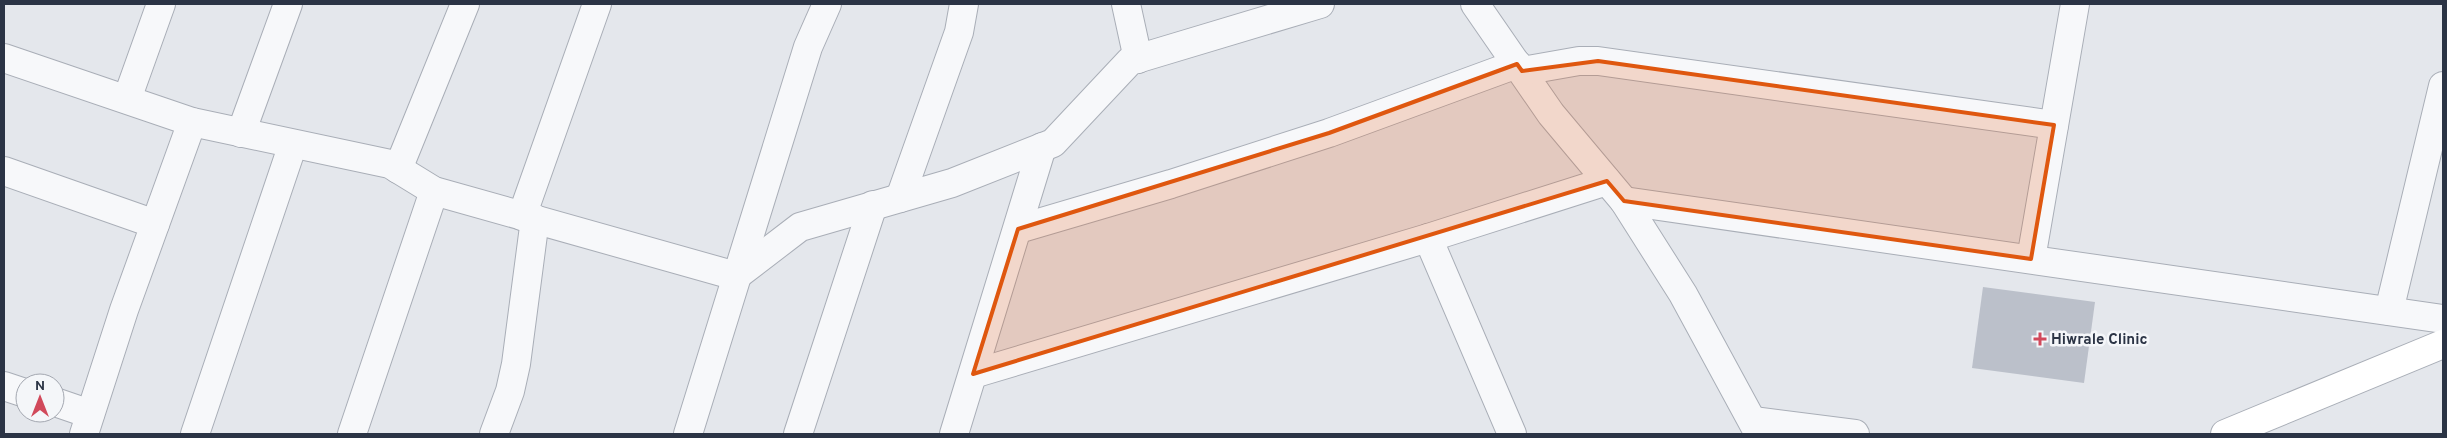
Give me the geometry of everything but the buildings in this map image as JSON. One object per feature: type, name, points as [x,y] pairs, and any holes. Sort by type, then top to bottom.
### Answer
[{"type":"street","points":[[127,99],[161,4]]},
{"type":"street","points":[[241,133],[288,4]]},
{"type":"street","points":[[398,169],[465,4]]},
{"type":"street","points":[[494,434],[516,364],[529,218],[597,4]]},
{"type":"street","points":[[688,434],[808,47],[827,4]]},
{"type":"street","points":[[900,198],[959,32],[964,4]]},
{"type":"street","points":[[1126,4],[1138,59]]},
{"type":"street","points":[[736,276],[800,226],[952,183],[1052,143],[1130,61],[1241,15],[1320,4]]},
{"type":"street","points":[[1475,4],[1552,114],[1615,191],[1683,294],[1756,428],[1855,434]]},
{"type":"street","points":[[2031,258],[2075,4]]},
{"type":"street","points":[[4,58],[192,122],[390,164],[434,190],[736,276]]},
{"type":"street","points":[[1018,229],[1172,184],[1520,68],[1580,61],[1598,61],[2054,125]]},
{"type":"street","points":[[2389,311],[2443,86]]},
{"type":"street","points":[[65,409],[87,424],[192,122]]},
{"type":"street","points":[[195,434],[293,144]]},
{"type":"street","points":[[954,434],[1042,147]]},
{"type":"street","points":[[4,171],[155,224]]},
{"type":"street","points":[[352,434],[434,190]]},
{"type":"street","points":[[973,374],[1428,238],[1615,191],[2031,258],[2443,319]]},
{"type":"street","points":[[798,434],[873,205]]},
{"type":"street","points":[[1428,238],[1512,434]]},
{"type":"street","points":[[2228,434],[2443,344]]},
{"type":"highlighted area","points":[[1598,61],[2054,125],[2031,259],[1624,201],[1607,181],[973,374],[1018,229],[1329,133],[1517,64],[1522,71]]},
{"type":"place","name":"Hiwrale Clinic","points":[[2040,339]]}]
